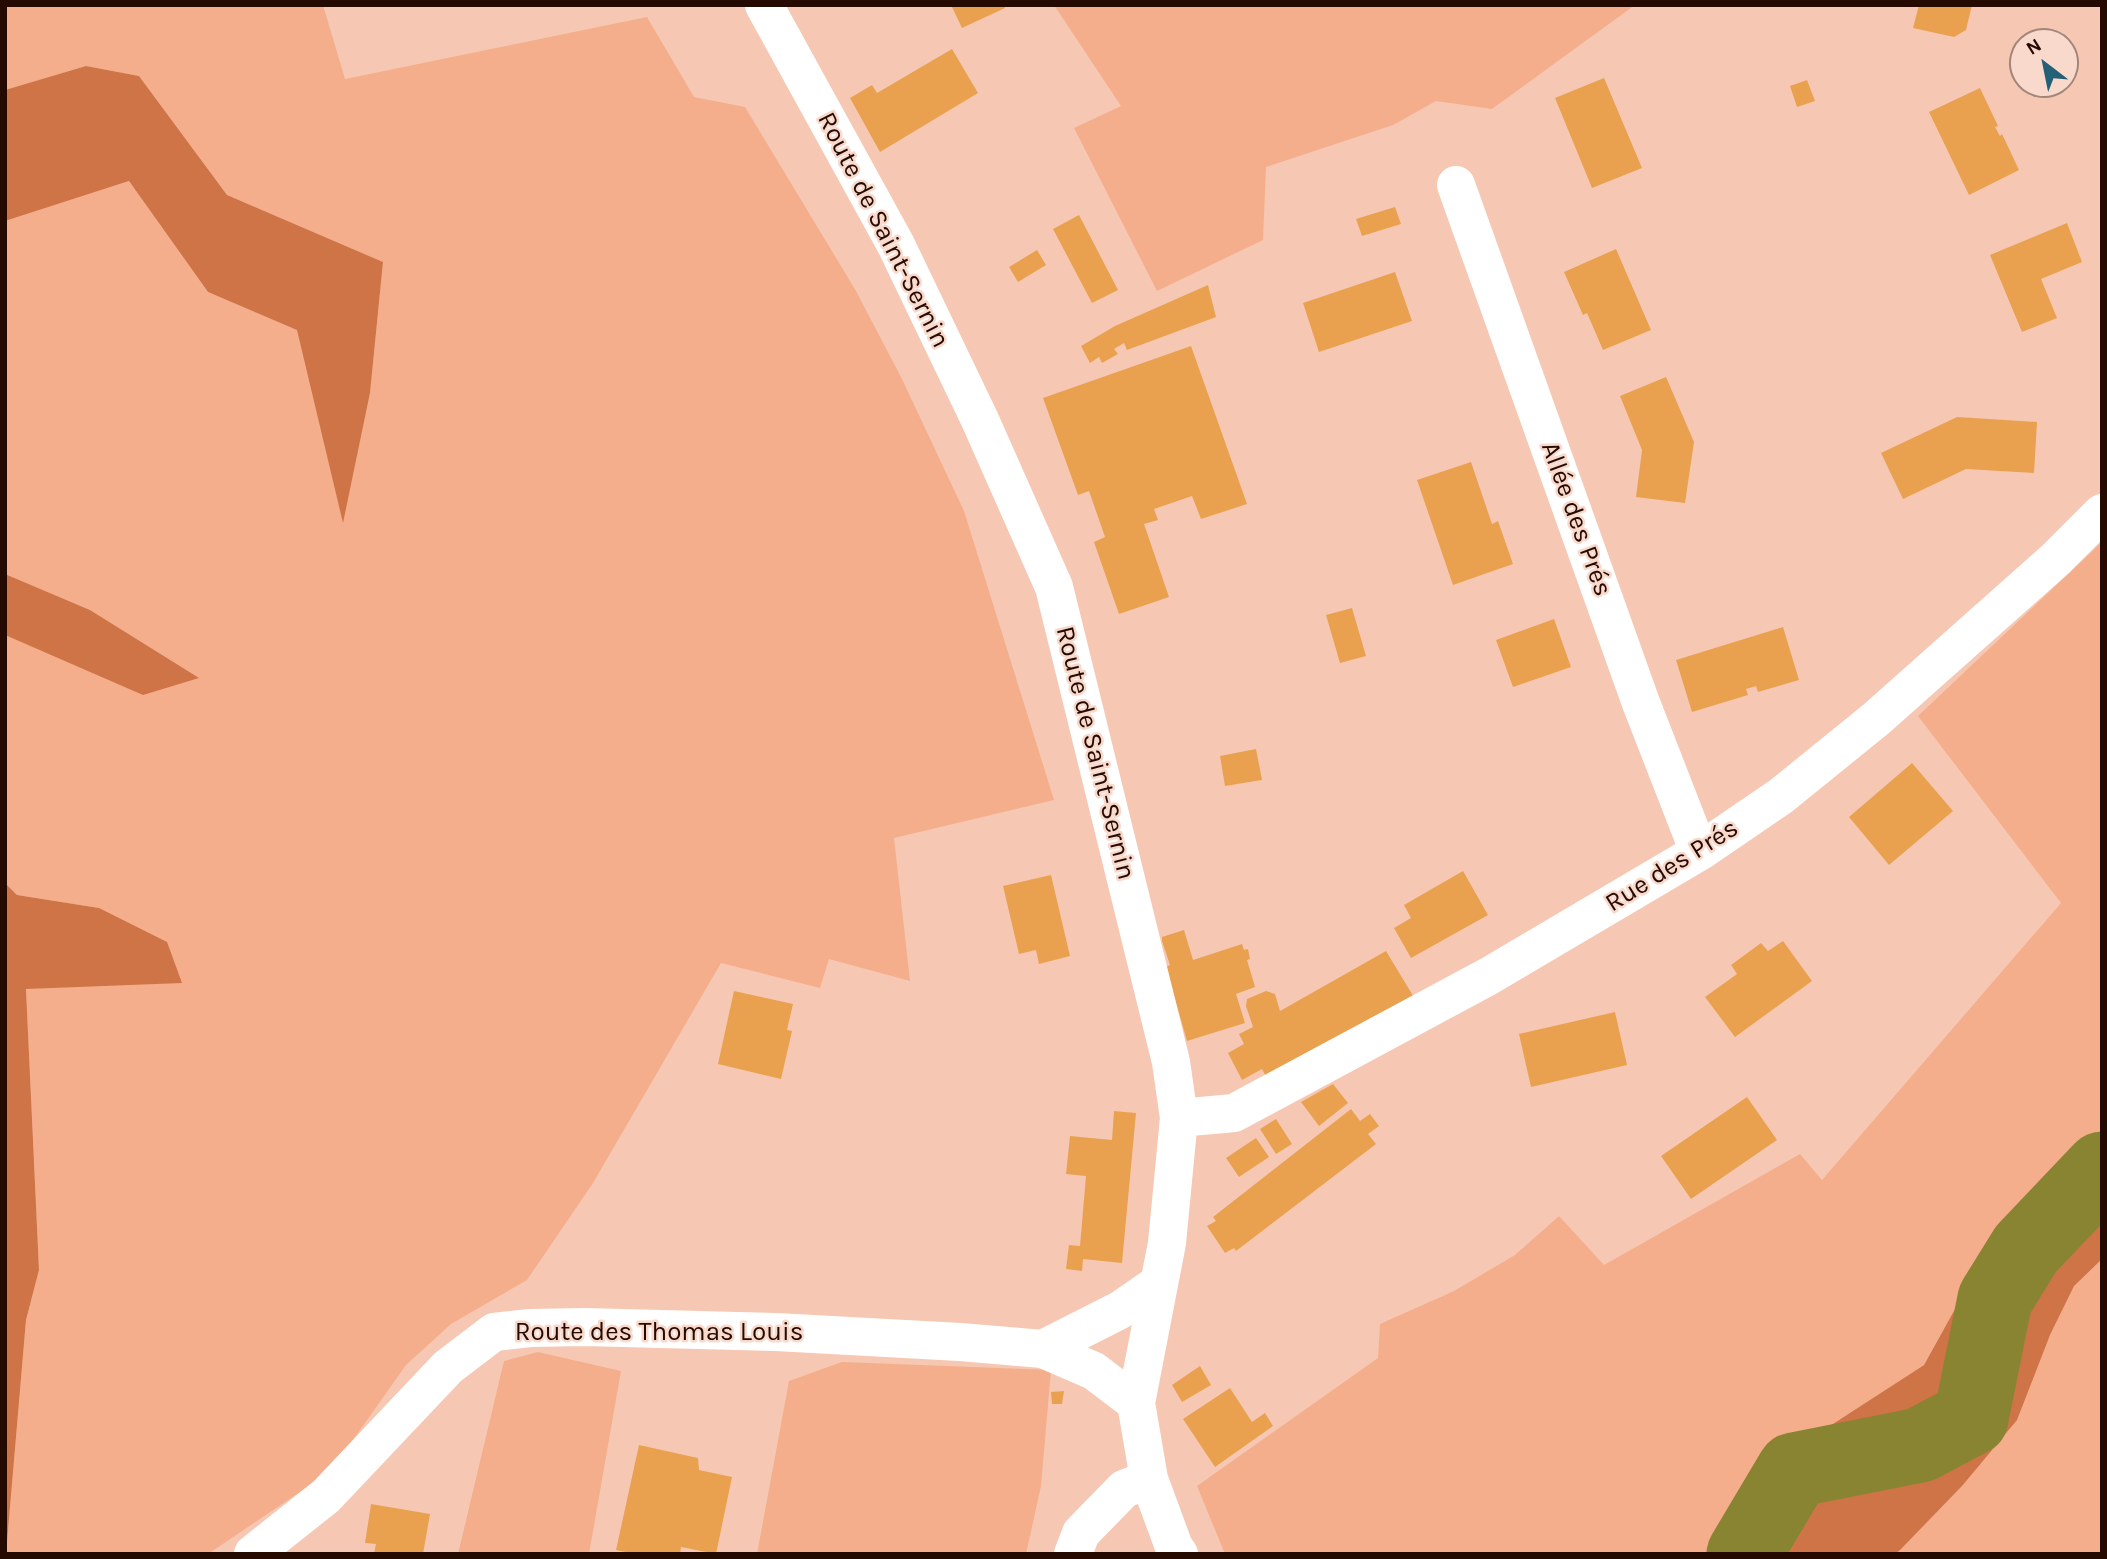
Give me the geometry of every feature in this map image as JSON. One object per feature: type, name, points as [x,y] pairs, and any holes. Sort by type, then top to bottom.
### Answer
[{"type":"street","name":"Route de Saint-Sernin","points":[[764,5],[896,245],[980,420],[1054,587],[1171,1062],[1180,1118],[1167,1243],[1136,1403],[1149,1479],[1179,1554]]},
{"type":"street","name":"Allée des Prés","points":[[1456,185],[1641,703],[1699,852]]},
{"type":"street","name":"Rue des Prés","points":[[1180,1118],[1234,1113],[1489,976],[1699,852],[1781,796],[1876,719],[2056,559],[2102,513]]},
{"type":"street","points":[[1043,1349],[1120,1310],[1160,1283]]},
{"type":"street","name":"Route des Thomas Louis","points":[[253,1554],[326,1496],[448,1367],[494,1332],[585,1327],[776,1332],[1043,1349],[1094,1371],[1136,1403]]},
{"type":"street","points":[[1073,1554],[1081,1533],[1124,1489],[1149,1479]]},
{"type":"shaded area","points":[[5,5],[323,5],[345,79],[647,17],[694,97],[745,107],[856,291],[902,379],[964,511],[1054,800],[894,838],[910,981],[829,959],[820,988],[721,963],[593,1183],[527,1280],[451,1324],[406,1365],[331,1471],[208,1554],[6,1554],[26,1320],[39,1270],[26,988],[182,982],[99,908],[17,895],[5,883],[5,635],[143,694],[198,678],[90,610],[5,574],[5,221],[129,181],[208,292],[298,330],[343,521],[370,393],[383,262],[227,195],[139,76],[86,66],[5,90]]},
{"type":"shaded area","points":[[1054,5],[1635,5],[1492,109],[1436,101],[1393,125],[1266,167],[1263,240],[1157,291],[1074,128],[1121,106]]},
{"type":"shaded area","points":[[86,66],[139,76],[227,195],[383,262],[370,393],[343,523],[297,330],[208,292],[129,181],[5,221],[5,90]]},
{"type":"shaded area","points":[[2102,542],[2102,1144],[2021,1212],[1955,1309],[1924,1365],[1788,1453],[1718,1529],[1706,1554],[1225,1554],[1197,1486],[1378,1358],[1380,1324],[1454,1291],[1515,1255],[1559,1216],[1604,1265],[1800,1154],[1822,1180],[2061,903],[1918,716]]},
{"type":"shaded area","points":[[5,574],[90,610],[199,678],[143,695],[5,635]]},
{"type":"shaded area","points":[[5,883],[17,895],[99,908],[167,942],[182,983],[26,989],[39,1270],[26,1320],[6,1554]]},
{"type":"shaded area","points":[[2102,1144],[2102,1259],[2074,1286],[2050,1335],[2017,1420],[1962,1486],[1895,1554],[1706,1554],[1718,1529],[1788,1453],[1924,1365],[1955,1309],[2021,1212]]},
{"type":"shaded area","points":[[2102,1259],[2102,1554],[1895,1554],[1962,1486],[2050,1335],[2074,1285]]},
{"type":"shaded area","points":[[538,1352],[621,1371],[589,1554],[458,1554],[504,1361]]},
{"type":"shaded area","points":[[842,1362],[1051,1370],[1041,1486],[1026,1554],[757,1554],[789,1381]]},
{"type":"building","points":[[951,5],[1004,5],[1005,8],[962,28]]},
{"type":"building","points":[[1919,5],[1972,5],[1966,30],[1954,37],[1913,28]]},
{"type":"building","points":[[952,49],[978,93],[880,152],[850,98],[872,85],[877,93]]},
{"type":"building","points":[[1604,78],[1642,168],[1592,188],[1555,98]]},
{"type":"building","points":[[1807,80],[1815,101],[1797,107],[1790,86]]},
{"type":"building","points":[[1980,88],[1998,126],[1995,127],[2000,136],[2002,134],[2019,170],[1969,195],[1929,112]]},
{"type":"building","points":[[1395,207],[1401,224],[1362,236],[1356,219]]},
{"type":"building","points":[[1079,215],[1118,290],[1092,303],[1053,229]]},
{"type":"building","points":[[2067,223],[2082,262],[2041,279],[2057,318],[2022,332],[1990,255]]},
{"type":"building","points":[[1616,249],[1651,330],[1603,350],[1587,313],[1583,315],[1564,272]]},
{"type":"building","points":[[1037,250],[1046,265],[1018,282],[1009,267]]},
{"type":"building","points":[[1395,272],[1412,321],[1319,352],[1303,303]]},
{"type":"building","points":[[1208,285],[1216,317],[1127,350],[1124,343],[1114,349],[1118,354],[1102,363],[1099,357],[1090,363],[1081,346],[1115,326]]},
{"type":"building","points":[[1191,346],[1247,504],[1201,519],[1192,496],[1154,509],[1158,520],[1144,524],[1169,597],[1119,614],[1094,542],[1105,537],[1089,491],[1078,495],[1043,398]]},
{"type":"building","points":[[1666,377],[1694,442],[1685,503],[1636,497],[1642,450],[1620,396]]},
{"type":"building","points":[[1957,417],[2037,422],[2034,473],[1966,469],[1903,499],[1881,453]]},
{"type":"building","points":[[1471,462],[1492,524],[1498,521],[1513,564],[1453,585],[1417,480]]},
{"type":"building","points":[[1352,608],[1366,656],[1340,663],[1326,615]]},
{"type":"building","points":[[1554,619],[1571,667],[1513,687],[1496,640]]},
{"type":"building","points":[[1783,627],[1799,680],[1758,692],[1756,686],[1746,689],[1748,695],[1692,712],[1676,660]]},
{"type":"building","points":[[1256,749],[1262,780],[1225,786],[1220,756]]},
{"type":"building","points":[[1912,763],[1953,811],[1889,865],[1849,817]]},
{"type":"building","points":[[1463,871],[1488,915],[1411,958],[1394,928],[1411,918],[1404,905]]},
{"type":"building","points":[[1051,875],[1070,956],[1039,964],[1036,950],[1019,954],[1003,886]]},
{"type":"building","points":[[1184,930],[1193,960],[1242,944],[1244,950],[1248,949],[1250,959],[1247,960],[1255,987],[1236,994],[1245,1023],[1187,1041],[1166,967],[1170,965],[1162,941],[1162,937]]},
{"type":"building","points":[[1783,941],[1812,981],[1735,1037],[1705,997],[1737,974],[1731,965],[1761,943],[1768,951]]},
{"type":"building","points":[[1386,951],[1415,999],[1270,1084],[1262,1069],[1242,1080],[1228,1053],[1244,1044],[1239,1034],[1253,1027],[1246,1006],[1247,999],[1266,991],[1275,994],[1280,1011]]},
{"type":"building","points":[[734,991],[793,1004],[787,1030],[792,1031],[781,1079],[718,1064]]},
{"type":"building","points":[[1615,1012],[1627,1065],[1531,1087],[1519,1034]]},
{"type":"building","points":[[1333,1084],[1348,1103],[1319,1126],[1301,1102]]},
{"type":"building","points":[[1747,1097],[1777,1140],[1691,1199],[1661,1156]]},
{"type":"building","points":[[1351,1109],[1360,1121],[1370,1114],[1379,1126],[1368,1134],[1376,1144],[1236,1251],[1234,1248],[1225,1253],[1207,1226],[1216,1221],[1213,1217]]},
{"type":"building","points":[[1114,1111],[1136,1113],[1122,1263],[1083,1259],[1082,1271],[1066,1269],[1069,1245],[1080,1246],[1086,1176],[1066,1174],[1070,1136],[1112,1140]]},
{"type":"building","points":[[1276,1119],[1292,1144],[1276,1154],[1260,1129]]},
{"type":"building","points":[[1256,1138],[1269,1157],[1239,1177],[1226,1158]]},
{"type":"building","points":[[1200,1366],[1211,1385],[1182,1402],[1172,1385]]},
{"type":"building","points":[[1230,1388],[1252,1422],[1265,1413],[1273,1426],[1215,1467],[1183,1419]]},
{"type":"building","points":[[1064,1391],[1062,1404],[1052,1404],[1051,1392]]},
{"type":"building","points":[[639,1445],[698,1458],[699,1470],[732,1477],[716,1554],[681,1547],[680,1554],[635,1554],[616,1550]]},
{"type":"building","points":[[371,1504],[430,1514],[423,1554],[374,1554],[376,1544],[365,1543]]},
{"type":"waterway","points":[[1744,1554],[1794,1470],[1920,1445],[1971,1418],[1995,1299],[2026,1249],[2102,1169]]}]
